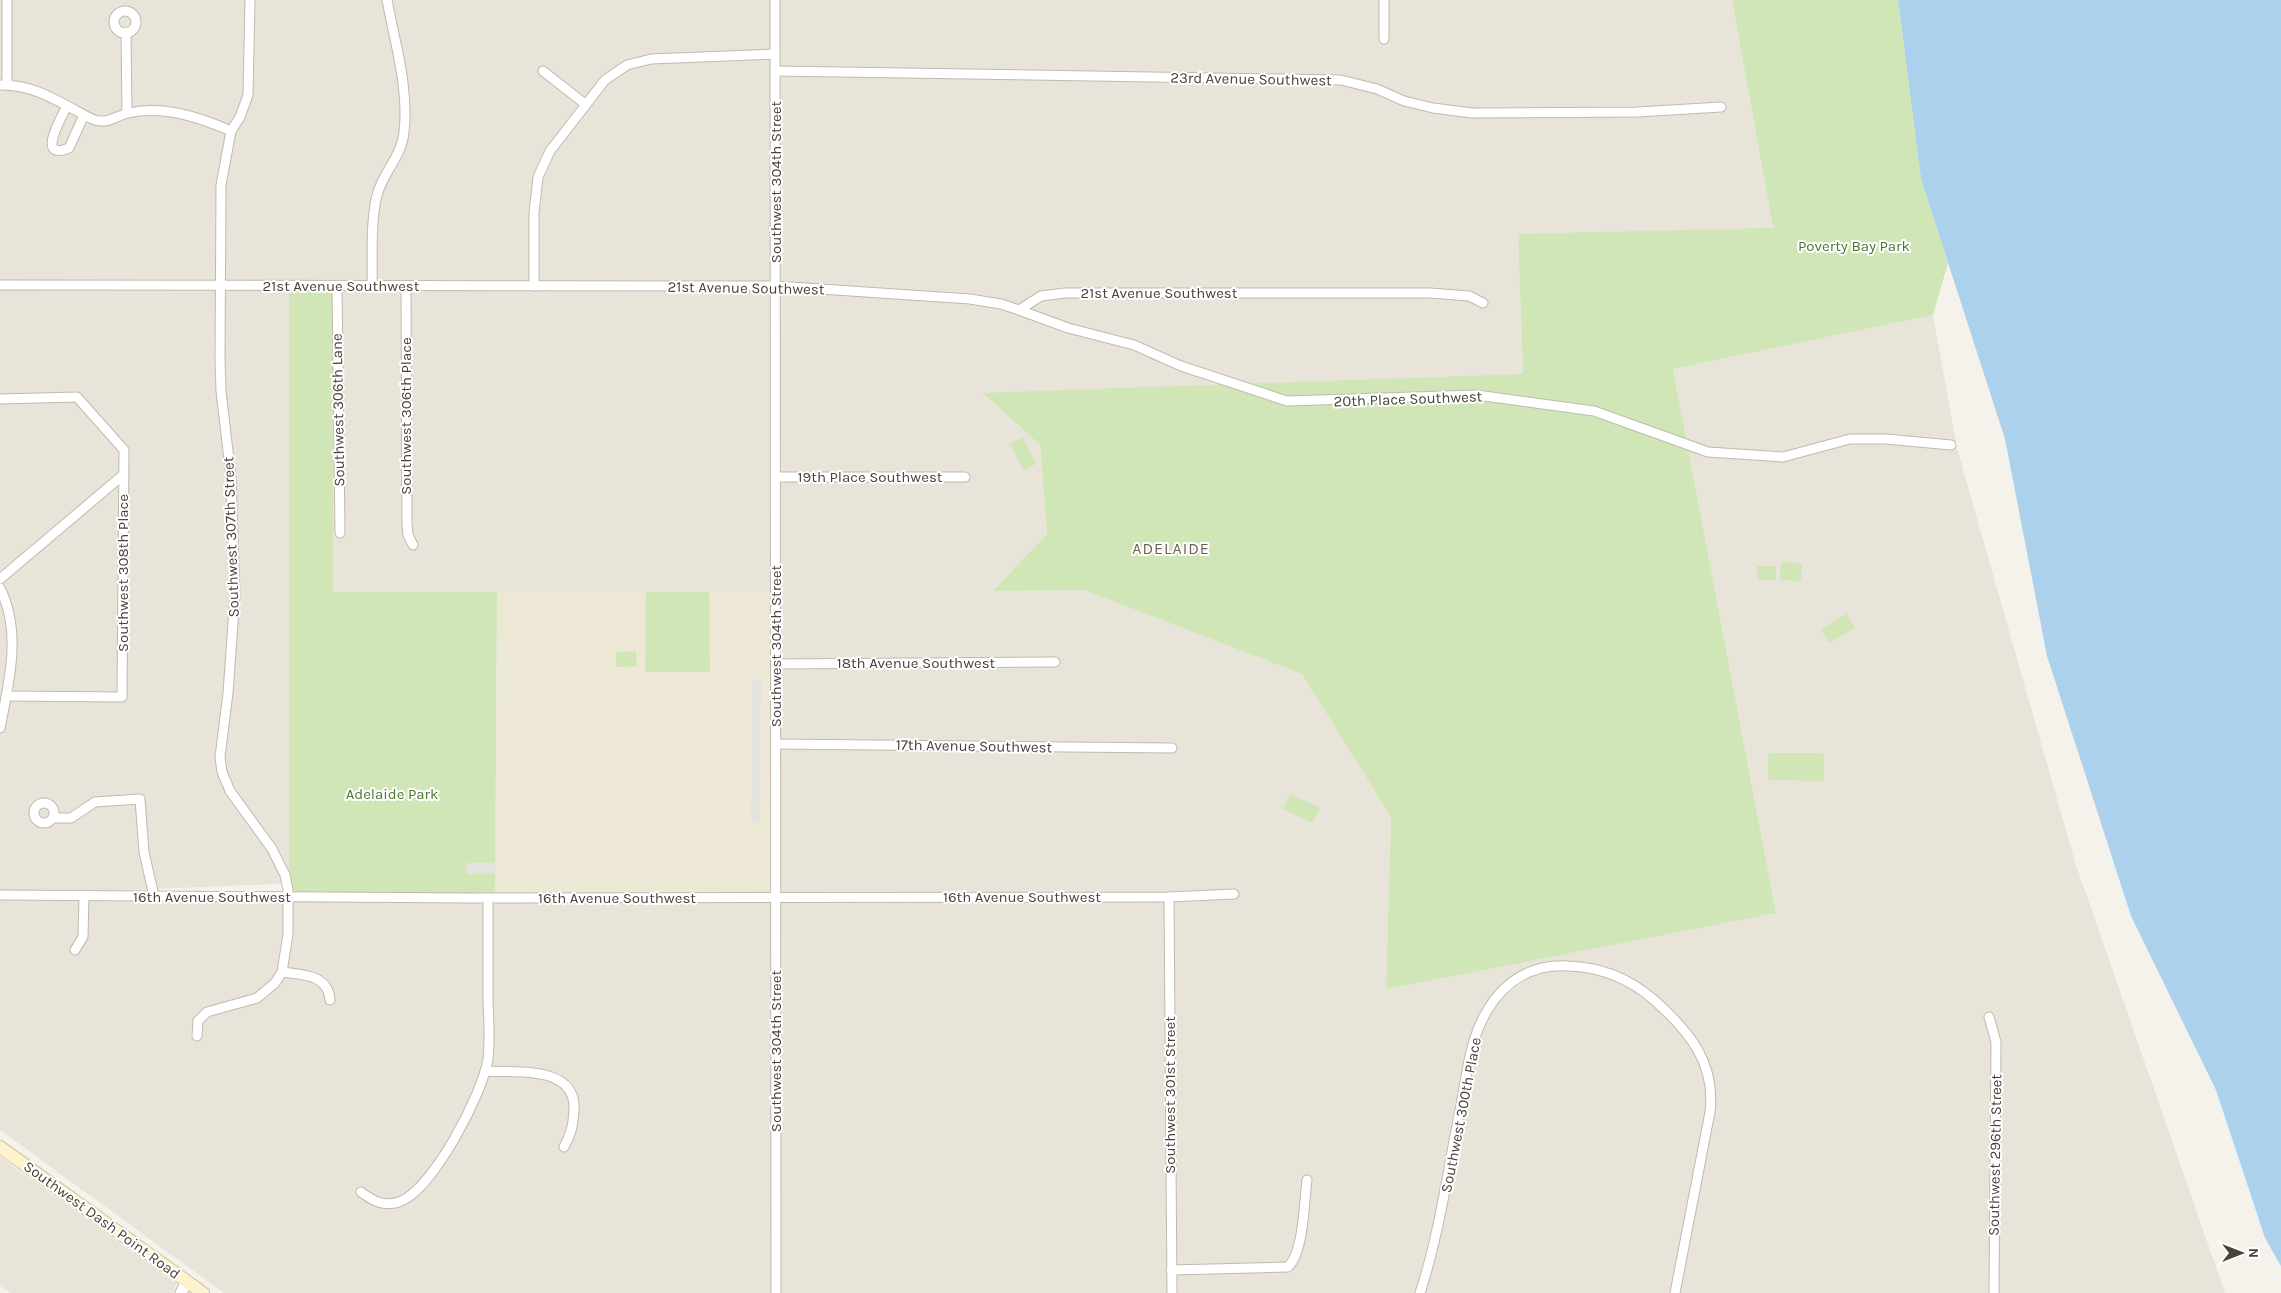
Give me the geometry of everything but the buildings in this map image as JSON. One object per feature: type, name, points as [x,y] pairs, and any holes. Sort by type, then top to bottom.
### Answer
[{"type":"main road","name":"Southwest Dash Point Road","points":[[0,1147],[184,1287],[203,1293]]},
{"type":"street","points":[[7,0],[4,85],[30,88],[84,115],[102,121],[127,113],[143,111],[184,113],[202,118],[231,131]]},
{"type":"street","name":"Southwest 307th Street","points":[[197,1036],[198,1021],[206,1012],[257,998],[271,988],[282,972],[288,934],[288,897],[286,881],[279,861],[257,826],[230,791],[222,772],[220,757],[228,692],[235,595],[231,477],[221,391],[221,185],[231,131],[240,117],[248,95],[250,0]]},
{"type":"street","points":[[372,286],[377,194],[400,148],[405,107],[387,0]]},
{"type":"street","name":"Southwest 304th Street","points":[[775,0],[776,1293]]},
{"type":"street","points":[[1384,0],[1384,39]]},
{"type":"street","points":[[126,32],[127,113]]},
{"type":"street","points":[[534,286],[534,213],[538,177],[550,151],[605,80],[622,67],[640,61],[663,58],[776,54]]},
{"type":"street","points":[[543,71],[585,104]]},
{"type":"street","name":"23rd Avenue Southwest","points":[[776,71],[1341,80],[1377,89],[1411,103],[1472,113],[1638,112],[1721,108]]},
{"type":"street","points":[[67,106],[52,136],[51,141],[55,149],[63,151],[69,148],[84,115]]},
{"type":"street","name":"21st Avenue Southwest","points":[[0,285],[776,286],[970,299],[1001,304],[1018,310],[1041,296],[1065,293],[1430,293],[1469,296],[1483,303]]},
{"type":"street","name":"Southwest 306th Lane","points":[[337,286],[340,533]]},
{"type":"street","name":"Southwest 306th Place","points":[[406,286],[407,524],[408,535],[413,545]]},
{"type":"street","name":"20th Place Southwest","points":[[1018,310],[1068,328],[1126,343],[1181,366],[1287,401],[1477,395],[1594,411],[1708,452],[1783,456],[1850,439],[1886,438],[1951,445]]},
{"type":"street","name":"Southwest 308th Place","points":[[0,399],[78,397],[124,450],[122,697],[6,696]]},
{"type":"street","points":[[0,579],[123,475]]},
{"type":"street","name":"19th Place Southwest","points":[[776,477],[965,477]]},
{"type":"street","points":[[0,588],[6,600],[12,628],[12,657],[0,728]]},
{"type":"street","name":"18th Avenue Southwest","points":[[776,664],[1056,662]]},
{"type":"street","name":"17th Avenue Southwest","points":[[776,744],[1172,748]]},
{"type":"street","points":[[53,818],[71,818],[95,802],[140,799],[144,852],[154,896]]},
{"type":"street","name":"16th Avenue Southwest","points":[[0,895],[776,898],[1169,897],[1234,894]]},
{"type":"street","points":[[75,950],[83,938],[84,896]]},
{"type":"street","name":"Southwest 301st Street","points":[[1169,897],[1172,1293]]},
{"type":"street","points":[[361,1192],[373,1201],[392,1203],[403,1200],[419,1188],[442,1158],[471,1109],[485,1071],[488,1044],[488,898]]},
{"type":"street","name":"Southwest 300th Place","points":[[1420,1293],[1442,1211],[1473,1040],[1487,1011],[1499,993],[1514,980],[1537,968],[1556,965],[1605,971],[1631,983],[1670,1014],[1697,1046],[1711,1083],[1712,1098],[1708,1129],[1675,1293]]},
{"type":"street","points":[[282,972],[309,976],[325,982],[330,992],[330,1000]]},
{"type":"street","name":"Southwest 296th Street","points":[[1989,1017],[1996,1042],[1994,1293]]},
{"type":"street","points":[[485,1071],[536,1074],[560,1079],[570,1088],[574,1107],[572,1133],[564,1147]]},
{"type":"street","points":[[1172,1270],[1288,1267],[1294,1262],[1298,1249],[1307,1180]]},
{"type":"shaded area","points":[[0,0],[1732,0],[1773,229],[1518,234],[1524,397],[984,394],[1040,445],[1047,534],[994,591],[1084,590],[1302,674],[1391,817],[1386,989],[1776,912],[1673,369],[1933,315],[1957,448],[2075,862],[2225,1293],[224,1293],[0,1130]],"holes":[[[334,286],[333,593],[776,592],[776,898],[12,895],[301,883]]]},
{"type":"shaded area","points":[[497,592],[776,592],[776,898],[495,898]]},
{"type":"shaded area","points":[[752,681],[761,681],[760,821],[751,821]]},
{"type":"shaded area","points":[[466,863],[496,863],[496,874],[467,874]]},
{"type":"shaded area","points":[[0,1157],[176,1283],[173,1293],[11,1293],[0,1286]]},
{"type":"green space","name":"Poverty Bay Park","points":[[1732,0],[1898,0],[1921,179],[1948,263],[1933,315],[1673,369],[1776,913],[1386,989],[1391,817],[1302,674],[1084,590],[993,591],[1047,534],[1040,445],[983,393],[1523,374],[1518,234],[1773,228]]},
{"type":"green space","name":"Adelaide Park","points":[[289,286],[334,286],[333,592],[497,592],[495,898],[289,897]]},
{"type":"green space","points":[[1023,437],[1036,464],[1023,470],[1010,443]]},
{"type":"green space","points":[[1781,561],[1802,564],[1801,581],[1780,580]]},
{"type":"green space","points":[[1757,566],[1776,566],[1776,580],[1757,580]]},
{"type":"green space","points":[[646,592],[709,592],[710,672],[645,672]]},
{"type":"green space","points":[[1847,614],[1855,628],[1829,643],[1821,629]]},
{"type":"green space","points":[[636,651],[637,666],[616,667],[616,652]]},
{"type":"green space","points":[[1771,753],[1822,753],[1824,756],[1824,779],[1821,781],[1771,780],[1768,778],[1768,755]]},
{"type":"green space","points":[[1290,794],[1320,808],[1312,823],[1283,809]]},
{"type":"water","points":[[1898,0],[2281,0],[2281,1266],[2265,1238],[2216,1090],[2131,916],[2047,656],[2005,439],[1921,179]]},
{"type":"district","name":"ADELAIDE","points":[[1171,548]]}]
